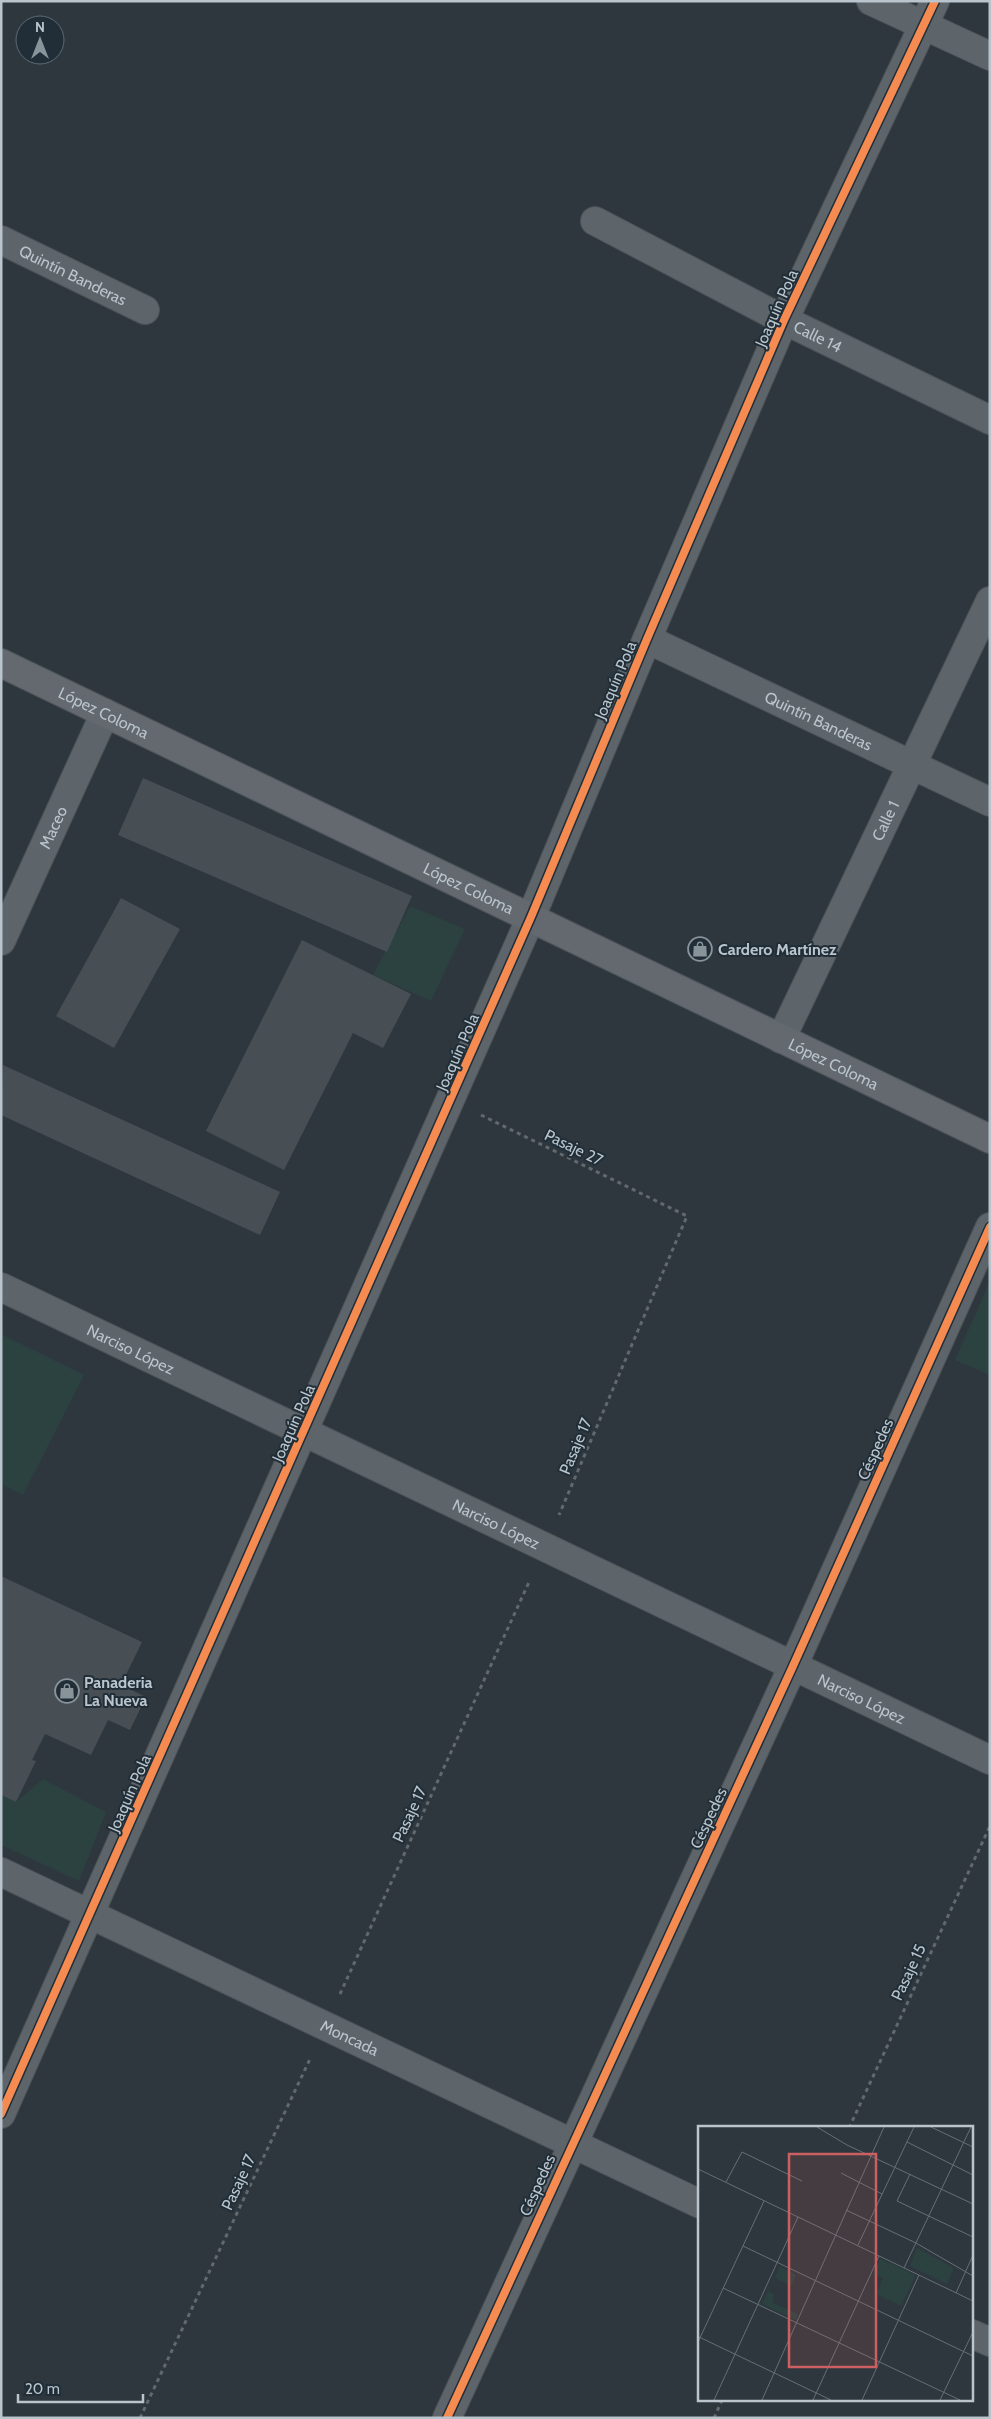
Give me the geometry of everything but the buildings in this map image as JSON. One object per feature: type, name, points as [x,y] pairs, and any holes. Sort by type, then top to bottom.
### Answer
[{"type":"street","points":[[871,1],[990,56]]},
{"type":"street","name":"Joaquín Pola","points":[[1,2114],[531,917],[647,639],[784,320],[936,1]]},
{"type":"street","name":"Calle 14","points":[[595,220],[784,320],[990,420]]},
{"type":"street","name":"Quintín Banderas","points":[[1,240],[145,310]]},
{"type":"street","name":"Calle 1","points":[[781,1038],[990,601]]},
{"type":"street","name":"Quintín Banderas","points":[[647,639],[990,802]]},
{"type":"street","name":"López Coloma","points":[[1,663],[990,1139]]},
{"type":"street","name":"Maceo","points":[[1,942],[106,713]]},
{"type":"street","name":"Céspedes","points":[[447,2418],[793,1666],[990,1228]]},
{"type":"street","name":"Narciso López","points":[[1,1287],[990,1760]]},
{"type":"street","name":"Moncada","points":[[1,1872],[698,2203]]},
{"type":"street","points":[[974,2335],[990,2342]]},
{"type":"path","points":[[714,2418],[721,2402]]},
{"type":"green space","points":[[410,906],[465,929],[431,1001],[373,975]]},
{"type":"green space","points":[[990,1281],[990,1375],[955,1360]]},
{"type":"green space","points":[[1,1334],[84,1375],[23,1495],[1,1484]]},
{"type":"green space","points":[[43,1779],[106,1812],[79,1881],[1,1845],[1,1795],[16,1802]]},
{"type":"cycle path","points":[[1,2114],[531,917],[647,639],[784,320],[935,1]]},
{"type":"cycle path","points":[[447,2418],[793,1666],[990,1227]]},
{"type":"place","name":"Cardero Martínez","points":[[700,949]]},
{"type":"place","name":"Panaderia La Nueva","points":[[67,1691]]}]
